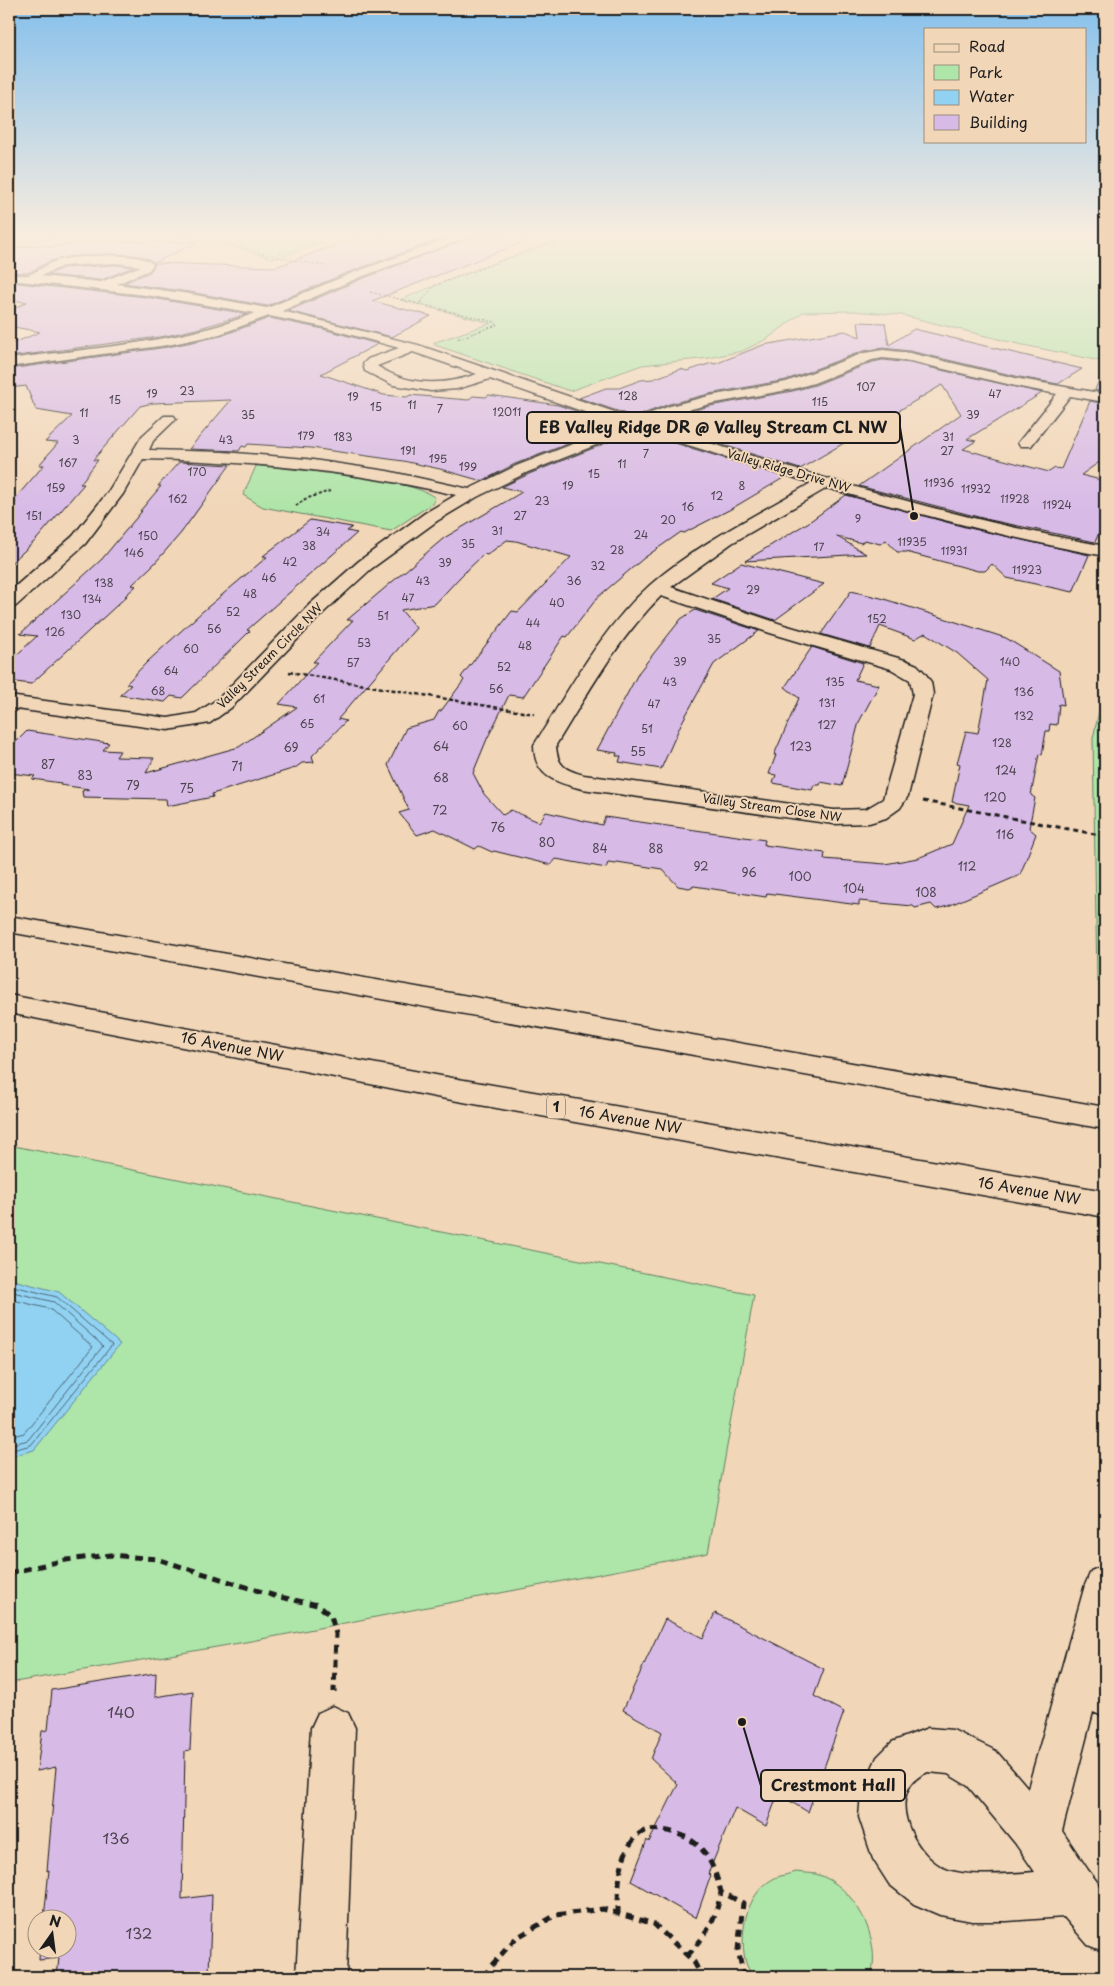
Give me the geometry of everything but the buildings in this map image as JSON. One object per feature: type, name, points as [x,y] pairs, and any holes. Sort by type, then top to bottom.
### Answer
[{"type":"main road","points":[[137,344],[196,327]]},
{"type":"main road","points":[[9,363],[168,341],[228,327]]},
{"type":"main road","name":"Valley Ridge Drive NW","points":[[332,327],[417,350],[635,424],[825,482],[991,527],[1105,552]]},
{"type":"main road","points":[[28,348],[72,355]]},
{"type":"main road","points":[[417,350],[373,362],[370,364],[370,368],[380,376],[391,381],[439,387],[456,385],[490,374]]},
{"type":"main road","name":"Valley Stream Circle NW","points":[[9,702],[168,724],[202,718],[215,711],[316,609],[365,565],[432,517],[471,494],[522,469],[675,409],[709,400],[773,389],[809,380],[856,360],[875,355],[901,355],[1020,384],[1105,398]]},
{"type":"main road","points":[[1026,443],[1066,392]]},
{"type":"main road","points":[[9,602],[79,540],[115,494],[147,439],[169,419]]},
{"type":"main road","points":[[138,454],[222,456],[333,466],[411,479],[471,494]]},
{"type":"main road","name":"Valley Stream Close NW","points":[[825,482],[706,552],[657,589],[625,623],[593,668],[545,745],[544,757],[548,765],[556,772],[582,782],[846,818],[882,811],[894,801],[896,796]]},
{"type":"main road","points":[[657,589],[777,629],[898,664],[919,677],[924,684],[923,694],[896,796]]},
{"type":"main road","points":[[9,924],[1105,1118]]},
{"type":"main road","name":"16 Avenue NW","points":[[9,1004],[441,1086],[1105,1204]]},
{"type":"main road","points":[[1038,1836],[1092,1689],[1105,1585]]},
{"type":"main road","points":[[321,1977],[333,1728]]},
{"type":"main road","points":[[1075,1893],[988,1898],[938,1891],[916,1877],[897,1857],[885,1834],[881,1811],[884,1789],[892,1771],[905,1758],[923,1751],[942,1751],[963,1757],[982,1768],[1038,1836],[1075,1893],[1105,1928]]},
{"type":"path","points":[[417,350],[495,327]]},
{"type":"path","points":[[258,668],[562,718]]},
{"type":"path","points":[[896,796],[1105,836]]},
{"type":"path","points":[[9,1572],[66,1560],[111,1555],[157,1559],[275,1596],[318,1605],[332,1616],[336,1634],[333,1728]]},
{"type":"path","points":[[618,1914],[620,1874],[631,1843],[640,1832],[653,1829],[673,1831],[692,1839],[706,1853],[716,1869],[721,1892],[718,1911],[711,1929],[687,1956]]},
{"type":"path","points":[[721,1892],[743,1903],[738,1930],[739,1965],[744,1977]]},
{"type":"path","points":[[484,1977],[490,1967],[516,1938],[556,1915],[603,1909],[654,1924],[694,1962],[702,1977]]},
{"type":"green space","points":[[480,327],[783,327],[767,339],[742,351],[709,358],[642,365],[570,391],[433,343]]},
{"type":"green space","points":[[949,327],[1105,327],[1105,362],[1014,343]]},
{"type":"green space","points":[[257,464],[322,471],[379,480],[423,491],[435,498],[433,503],[391,531],[263,507],[243,495]]},
{"type":"green space","points":[[1105,685],[1105,982],[1097,981],[1093,738]]},
{"type":"green space","points":[[9,1145],[754,1295],[708,1553],[251,1641],[9,1683]]},
{"type":"green space","points":[[796,1872],[816,1874],[830,1880],[843,1889],[853,1901],[862,1915],[873,1946],[871,1977],[752,1977],[743,1948],[743,1936],[752,1901],[758,1891],[767,1883],[777,1877]]},
{"type":"water","points":[[9,1279],[59,1292],[120,1344],[34,1450],[9,1457]]},
{"type":"place","name":"EB Valley Ridge DR @ Valley Stream CL NW","points":[[914,516]]},
{"type":"place","name":"Crestmont Hall","points":[[742,1722]]}]
